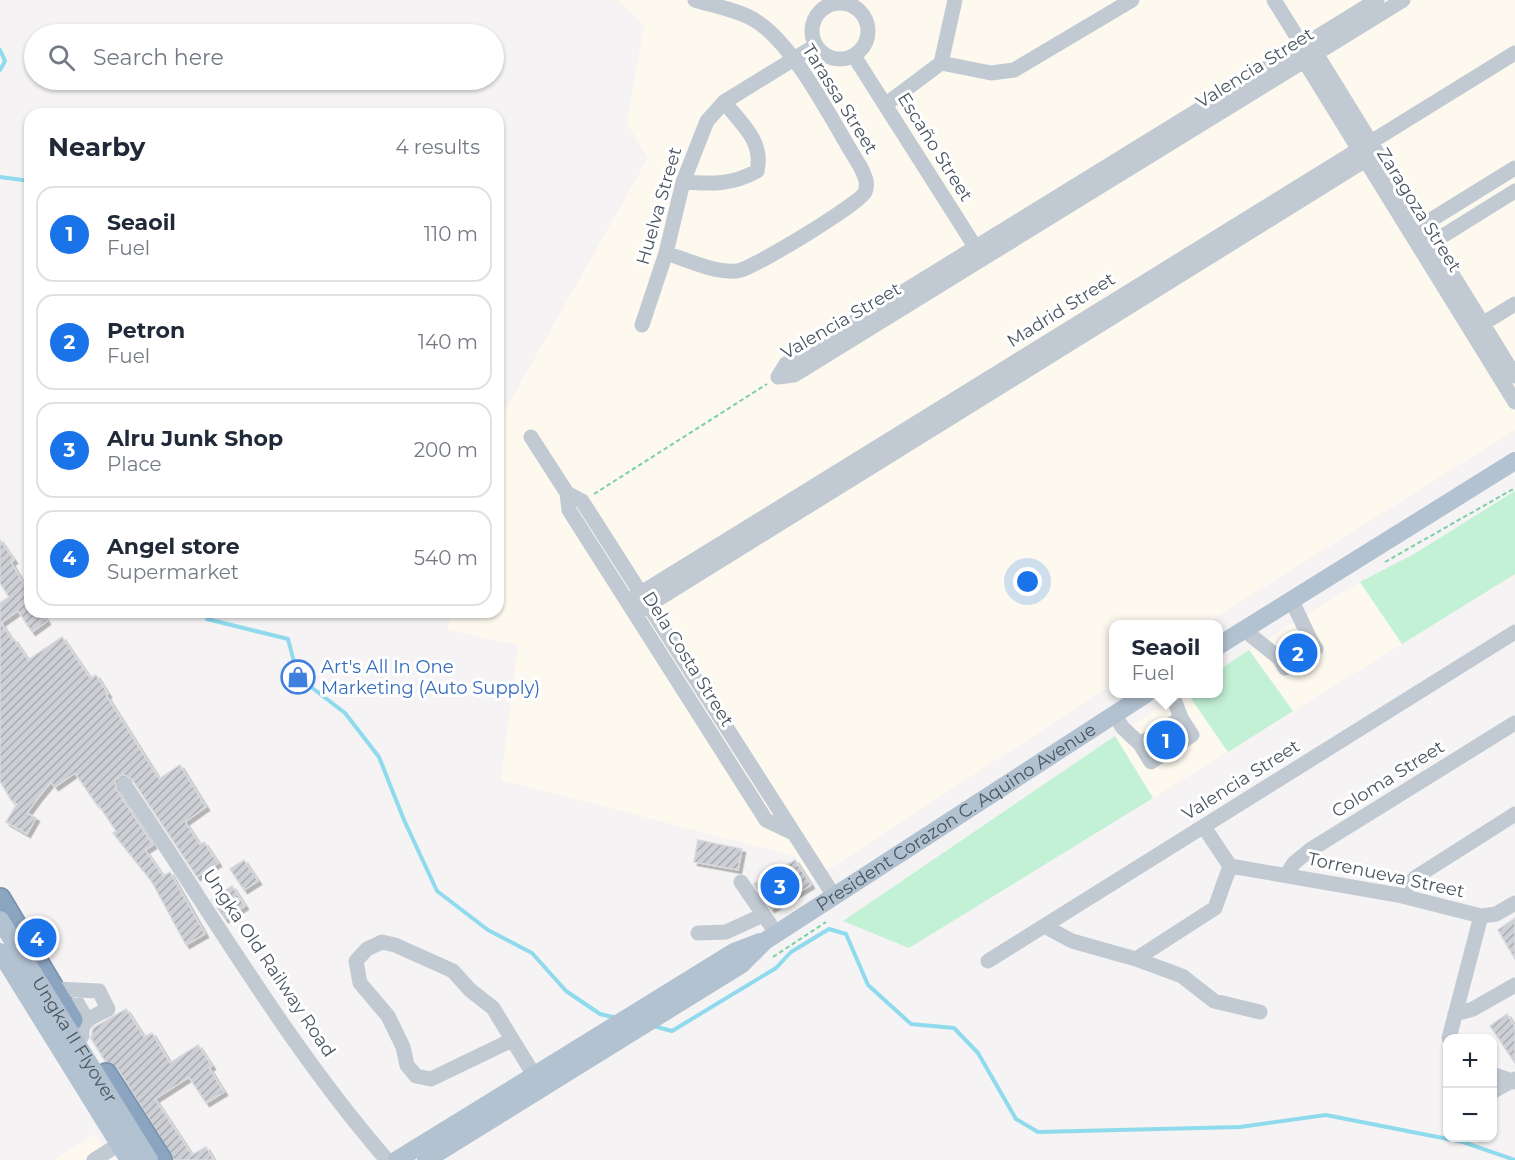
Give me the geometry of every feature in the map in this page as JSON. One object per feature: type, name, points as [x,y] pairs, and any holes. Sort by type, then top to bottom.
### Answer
[{"type":"highway","points":[[0,899],[73,991],[134,1118],[161,1160]]},
{"type":"highway","points":[[0,968],[117,1151]]},
{"type":"highway","points":[[117,1151],[134,1118]]},
{"type":"main road","points":[[1223,652],[1243,629],[1515,461]]},
{"type":"main road","name":"President Corazon C. Aquino Avenue","points":[[426,1160],[656,1018],[738,958],[1138,698]]},
{"type":"main road","name":"Ungka II Flyover","points":[[0,920],[149,1160]]},
{"type":"main road","name":"Ungka II Flyover","points":[[0,952],[117,1151]]},
{"type":"main road","name":"President Corazon C. Aquino Avenue","points":[[397,1160],[634,1014],[738,958]]},
{"type":"street","name":"Tarassa Street","points":[[666,254],[728,271],[740,271],[759,263],[865,194],[866,177],[793,59],[775,35],[754,19],[695,0]]},
{"type":"street","points":[[885,105],[941,63],[955,0]]},
{"type":"street","points":[[941,63],[991,73],[1014,69],[1132,0]]},
{"type":"street","name":"Zaragoza Street","points":[[1274,0],[1476,328],[1515,402]]},
{"type":"street","name":"Valencia Street","points":[[778,377],[786,364],[979,253],[1305,48],[1377,0]]},
{"type":"street","points":[[845,1],[859,10],[868,25],[866,42],[854,56],[837,60],[828,57],[815,46],[812,29],[818,12],[833,3],[845,1]]},
{"type":"street","name":"Valencia Street","points":[[1305,48],[1400,1]]},
{"type":"street","name":"Huelva Street","points":[[642,325],[666,254],[683,182],[707,121],[724,102],[815,46]]},
{"type":"street","name":"Madrid Street","points":[[632,607],[1368,151],[1515,53]]},
{"type":"street","name":"Escaño Street","points":[[854,56],[979,253]]},
{"type":"street","points":[[683,182],[721,185],[740,180],[757,171],[760,157],[751,135],[724,102]]},
{"type":"street","points":[[1416,229],[1515,168]]},
{"type":"street","points":[[1426,246],[1515,191]]},
{"type":"street","points":[[1476,328],[1515,304]]},
{"type":"street","name":"Zaragoza Street","points":[[1476,328],[1515,376]]},
{"type":"street","name":"Dela Costa Street","points":[[531,437],[567,493],[569,510],[766,820],[793,833]]},
{"type":"street","name":"Dela Costa Street","points":[[567,493],[582,501],[834,896]]},
{"type":"street","points":[[1243,629],[1279,658],[1285,668],[1316,649],[1291,599]]},
{"type":"street","name":"Valencia Street","points":[[988,961],[1046,927],[1515,632]]},
{"type":"street","points":[[1114,714],[1151,762],[1192,735],[1174,698]]},
{"type":"street","name":"Coloma Street","points":[[1287,874],[1294,863],[1310,850],[1515,723]]},
{"type":"street","name":"Ungka Old Railway Road","points":[[124,784],[295,1041],[364,1134],[387,1160]]},
{"type":"street","points":[[1398,895],[1416,877],[1515,814]]},
{"type":"street","points":[[1136,959],[1215,908],[1219,903],[1230,866],[1204,826]]},
{"type":"street","name":"Torrenueva Street","points":[[1230,866],[1287,874],[1398,895],[1480,916],[1450,1034]]},
{"type":"street","points":[[741,882],[763,915],[771,937]]},
{"type":"street","points":[[1480,916],[1496,914],[1515,903]]},
{"type":"street","points":[[698,933],[726,932],[763,915]]},
{"type":"street","points":[[1046,927],[1072,941],[1136,959],[1174,974],[1187,980],[1214,1001],[1260,1012]]},
{"type":"street","points":[[512,1040],[431,1079],[416,1076],[407,1065],[403,1047],[388,1016],[360,983],[356,961],[367,949],[382,942],[395,945],[453,971],[470,990],[494,1008],[534,1075]]},
{"type":"street","points":[[1455,1014],[1473,1010],[1515,985]]},
{"type":"street","points":[[73,991],[89,1023]]},
{"type":"street","points":[[1497,1075],[1514,1080]]},
{"type":"street","points":[[1497,1089],[1514,1080]]},
{"type":"street","points":[[94,1160],[117,1151]]},
{"type":"path","points":[[582,501],[778,377]]},
{"type":"path","points":[[1376,567],[1515,488]]},
{"type":"shaded area","points":[[617,0],[1515,0],[1515,430],[1211,620],[1109,620],[1109,687],[812,880],[795,856],[501,780],[518,645],[447,630],[450,618],[504,618],[504,412],[648,158],[627,123],[644,25]]},
{"type":"shaded area","points":[[1360,582],[1402,644],[1293,711],[1249,650]]},
{"type":"shaded area","points":[[1176,698],[1191,698],[1228,752],[1153,798],[1115,736]]},
{"type":"shaded area","points":[[95,1134],[113,1160],[55,1160]]},
{"type":"green space","points":[[1515,491],[1515,574],[1402,644],[1360,582],[1414,554]]},
{"type":"green space","points":[[1249,650],[1293,711],[1228,752],[1191,698],[1223,698],[1223,667]]},
{"type":"green space","points":[[1115,736],[1153,798],[909,948],[843,921]]},
{"type":"building","points":[[0,540],[14,560],[11,562],[24,585],[24,618],[45,618],[47,621],[32,632],[18,611],[1,623],[12,640],[14,639],[28,660],[62,637],[90,678],[96,675],[108,694],[106,695],[159,779],[180,765],[206,807],[185,822],[200,845],[204,842],[218,863],[197,877],[132,779],[123,774],[115,780],[116,789],[153,845],[145,850],[163,876],[170,872],[205,934],[186,945],[152,882],[113,833],[116,831],[75,773],[55,787],[51,782],[38,798],[27,813],[36,818],[27,834],[6,822],[17,804],[11,800],[0,781],[0,603],[9,597],[0,583]]},
{"type":"building","points":[[698,840],[742,849],[738,870],[694,862]]},
{"type":"building","points":[[244,860],[258,881],[244,890],[230,869]]},
{"type":"building","points":[[795,860],[811,885],[771,909],[754,884]]},
{"type":"building","points":[[232,886],[245,906],[225,919],[212,900]]},
{"type":"building","points":[[1515,918],[1515,959],[1498,930]]},
{"type":"building","points":[[126,1009],[144,1037],[152,1033],[170,1063],[198,1045],[212,1066],[209,1068],[224,1092],[206,1103],[189,1077],[155,1099],[192,1155],[206,1147],[214,1160],[174,1160],[117,1067],[105,1061],[91,1038],[93,1028]]},
{"type":"building","points":[[1507,1014],[1515,1027],[1515,1063],[1497,1034],[1490,1026]]},
{"type":"waterway","points":[[0,50],[5,61],[0,70]]},
{"type":"waterway","points":[[0,177],[24,180]]},
{"type":"waterway","points":[[207,618],[288,639],[298,677],[345,713],[379,757],[404,820],[437,891],[488,930],[532,953],[566,991],[600,1014],[617,1018]]},
{"type":"waterway","points":[[653,1026],[672,1031],[776,968],[791,952],[829,929],[846,934],[868,985],[911,1024],[954,1028],[978,1053],[1016,1119],[1038,1132],[1240,1127],[1326,1115],[1463,1142],[1515,1160]]},
{"type":"place","name":"Petron","points":[[1298,653]]},
{"type":"place","name":"Art's All In One Marketing (Auto Supply)","points":[[298,677]]},
{"type":"place","name":"Seaoil","points":[[1166,740]]},
{"type":"place","name":"Alru Junk Shop","points":[[780,886]]},
{"type":"place","name":"Angel store","points":[[37,938]]}]
